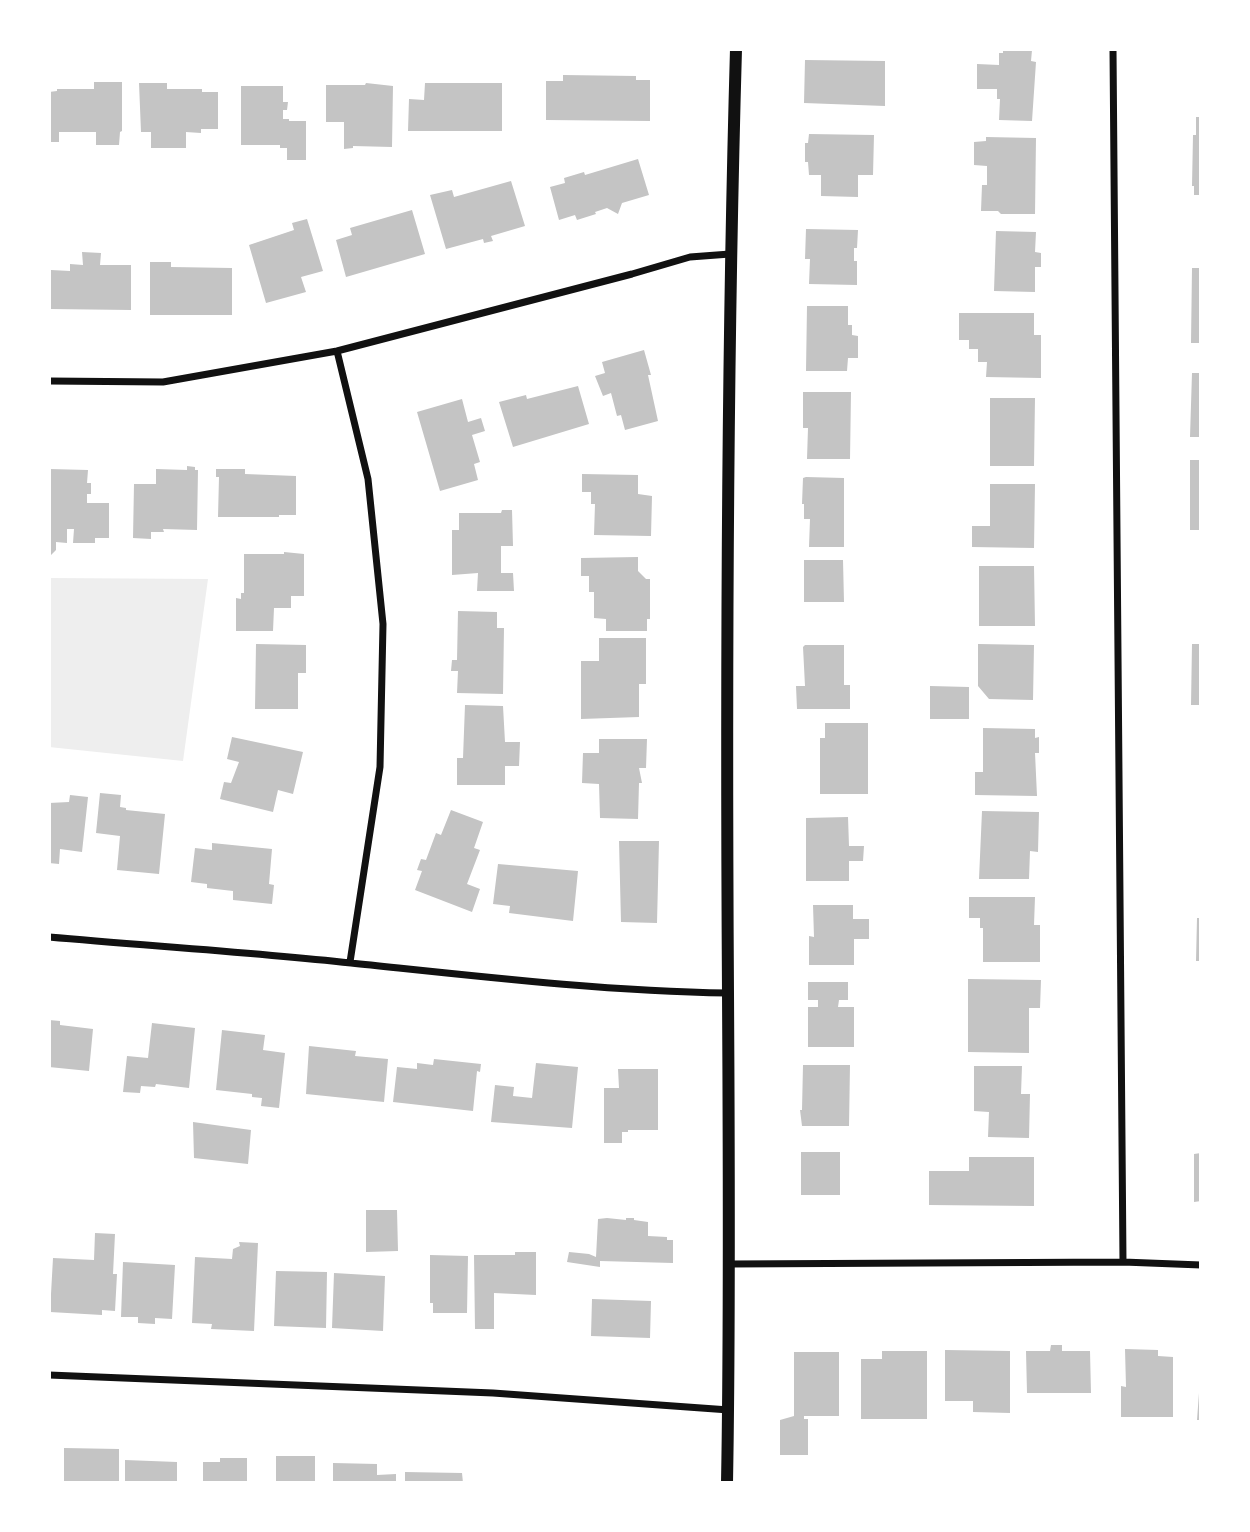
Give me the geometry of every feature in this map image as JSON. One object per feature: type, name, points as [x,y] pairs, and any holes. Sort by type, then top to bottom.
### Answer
[{"type":"street","points":[[727,1483],[730,1264],[730,254],[736,49]]},
{"type":"street","points":[[1113,49],[1123,1262]]},
{"type":"street","points":[[49,382],[163,382],[337,351],[691,257],[730,254]]},
{"type":"street","points":[[337,351],[368,479],[383,624],[380,767],[350,962]]},
{"type":"street","points":[[49,937],[350,962],[453,975],[728,993]]},
{"type":"street","points":[[730,1264],[1123,1262],[1201,1265]]},
{"type":"street","points":[[49,1375],[493,1393],[729,1410]]},
{"type":"shaded area","points":[[49,578],[208,579],[183,761],[49,747]]},
{"type":"building","points":[[1003,50],[1032,50],[1031,61],[1036,62],[1032,121],[999,120],[1000,99],[997,99],[997,89],[977,89],[977,64],[999,65],[999,53],[1003,53]]},
{"type":"building","points":[[805,60],[885,61],[885,106],[804,103]]},
{"type":"building","points":[[563,75],[636,76],[636,80],[650,80],[650,121],[546,120],[546,81],[563,81]]},
{"type":"building","points":[[94,82],[122,82],[122,131],[119,145],[96,145],[96,132],[59,132],[59,142],[49,142],[49,92],[57,89],[94,89]]},
{"type":"building","points":[[139,83],[167,83],[167,89],[218,92],[218,129],[201,129],[201,133],[186,132],[186,148],[151,148],[151,132],[141,132]]},
{"type":"building","points":[[366,83],[393,86],[392,147],[353,146],[344,149],[344,122],[326,122],[326,85]]},
{"type":"building","points":[[425,83],[502,83],[502,131],[408,131],[409,99],[424,100]]},
{"type":"building","points":[[241,86],[283,86],[283,102],[288,102],[287,110],[283,110],[283,119],[306,121],[306,160],[287,160],[287,148],[280,148],[280,145],[241,145]]},
{"type":"building","points":[[1196,117],[1201,117],[1201,195],[1194,195],[1192,186]]},
{"type":"building","points":[[809,134],[874,135],[873,175],[858,175],[858,197],[821,196],[821,175],[809,175],[808,162],[805,162],[805,143],[808,143]]},
{"type":"building","points":[[986,137],[1036,138],[1035,214],[981,211],[982,185],[987,185],[987,166],[974,165],[974,142],[986,141]]},
{"type":"building","points":[[638,159],[649,195],[622,203],[618,214],[607,208],[577,220],[575,215],[559,220],[550,187],[565,183],[564,178],[584,172],[585,175]]},
{"type":"building","points":[[511,181],[525,226],[491,236],[493,241],[484,243],[483,239],[446,249],[430,195],[452,190],[454,197]]},
{"type":"building","points":[[412,210],[425,254],[346,277],[336,240],[352,235],[350,228]]},
{"type":"building","points":[[307,219],[323,271],[301,277],[306,292],[266,303],[249,245],[294,230],[292,223]]},
{"type":"building","points":[[806,229],[858,230],[857,248],[854,248],[857,285],[809,284],[810,259],[805,259]]},
{"type":"building","points":[[996,231],[1036,232],[1035,252],[1041,253],[1041,267],[1035,267],[1035,292],[994,291]]},
{"type":"building","points":[[82,252],[101,253],[100,265],[131,265],[131,310],[50,309],[51,270],[70,271],[70,264],[83,265]]},
{"type":"building","points":[[150,262],[171,262],[171,267],[232,268],[232,315],[150,315]]},
{"type":"building","points":[[1192,268],[1201,268],[1201,343],[1191,343]]},
{"type":"building","points":[[807,306],[848,306],[848,325],[852,325],[852,335],[858,336],[858,358],[848,358],[847,371],[806,371]]},
{"type":"building","points":[[959,313],[1034,313],[1034,335],[1041,335],[1041,378],[986,377],[987,362],[978,362],[978,349],[969,349],[969,340],[959,340]]},
{"type":"building","points":[[644,350],[658,421],[625,430],[621,415],[617,416],[611,393],[603,396],[595,376],[605,373],[602,362]]},
{"type":"building","points":[[1192,373],[1201,373],[1201,437],[1190,437]]},
{"type":"building","points":[[578,386],[589,424],[513,447],[499,402],[526,395],[527,399]]},
{"type":"building","points":[[803,392],[851,392],[850,459],[807,459],[808,428],[803,428]]},
{"type":"building","points":[[990,398],[1035,398],[1034,466],[990,466]]},
{"type":"building","points":[[462,399],[468,422],[481,418],[485,431],[472,435],[480,462],[474,464],[478,480],[440,491],[417,412]]},
{"type":"building","points":[[1190,460],[1201,460],[1201,530],[1190,530]]},
{"type":"building","points":[[187,466],[198,470],[197,530],[163,529],[164,532],[151,532],[151,539],[133,538],[134,484],[156,484],[156,469],[187,470]]},
{"type":"building","points":[[49,469],[88,470],[87,483],[91,483],[91,494],[87,494],[87,503],[109,503],[109,538],[95,538],[95,543],[73,543],[74,529],[67,529],[67,543],[56,542],[56,550],[49,557]]},
{"type":"building","points":[[216,469],[245,469],[245,474],[296,476],[296,515],[218,517],[219,477],[216,477]]},
{"type":"building","points":[[582,474],[638,475],[638,494],[652,496],[651,536],[594,535],[595,504],[591,504],[591,492],[582,492]]},
{"type":"building","points":[[803,478],[844,478],[844,547],[809,547],[810,519],[804,519],[802,504]]},
{"type":"building","points":[[990,484],[1035,484],[1034,548],[972,547],[972,526],[990,526]]},
{"type":"building","points":[[502,510],[512,510],[513,546],[501,546],[501,573],[513,573],[514,591],[477,591],[478,573],[452,575],[452,530],[459,530],[459,513],[501,513]]},
{"type":"building","points":[[244,554],[304,554],[304,596],[291,596],[291,608],[274,608],[273,631],[236,631],[236,598],[241,599],[241,593],[244,593]]},
{"type":"building","points":[[638,557],[638,571],[646,579],[650,579],[650,619],[647,619],[647,631],[606,631],[606,619],[594,618],[594,592],[589,592],[589,576],[581,576],[581,558]]},
{"type":"building","points":[[804,560],[843,560],[844,602],[804,602]]},
{"type":"building","points":[[979,566],[1034,566],[1035,626],[979,626]]},
{"type":"building","points":[[458,611],[497,612],[497,628],[504,628],[503,694],[457,693],[458,671],[451,671],[452,660],[457,660]]},
{"type":"building","points":[[599,638],[646,638],[646,684],[639,684],[639,717],[581,719],[581,661],[599,661]]},
{"type":"building","points":[[256,644],[306,645],[306,673],[298,673],[298,709],[255,709]]},
{"type":"building","points":[[978,644],[1034,645],[1033,700],[989,699],[978,686]]},
{"type":"building","points":[[1192,644],[1201,644],[1201,705],[1191,705]]},
{"type":"building","points":[[805,645],[844,645],[844,685],[850,685],[850,709],[797,709],[796,686],[805,686]]},
{"type":"building","points":[[930,686],[969,687],[969,719],[930,719]]},
{"type":"building","points":[[465,705],[503,706],[505,742],[520,742],[519,766],[505,766],[505,785],[457,785],[457,758],[463,758]]},
{"type":"building","points":[[825,723],[868,723],[868,794],[820,794],[820,738],[825,738]]},
{"type":"building","points":[[983,728],[1035,729],[1035,738],[1039,737],[1039,753],[1035,753],[1037,796],[975,795],[975,772],[983,772]]},
{"type":"building","points":[[232,737],[303,752],[293,794],[278,790],[273,812],[220,799],[224,782],[231,783],[239,762],[227,759]]},
{"type":"building","points":[[599,739],[647,739],[646,768],[639,768],[642,783],[639,783],[638,819],[600,818],[599,784],[582,783],[583,753],[599,753]]},
{"type":"building","points":[[100,793],[121,795],[120,807],[126,810],[165,814],[159,874],[117,870],[120,836],[96,833]]},
{"type":"building","points":[[70,795],[88,797],[82,852],[60,849],[59,864],[49,863],[49,803],[69,802]]},
{"type":"building","points":[[451,810],[483,822],[474,848],[480,850],[467,884],[480,889],[472,912],[415,890],[422,871],[417,870],[421,859],[426,860],[436,833],[441,835]]},
{"type":"building","points":[[982,811],[1039,812],[1038,852],[1030,851],[1029,879],[979,879]]},
{"type":"building","points":[[848,817],[849,846],[864,846],[863,861],[849,861],[849,881],[806,881],[806,818]]},
{"type":"building","points":[[619,841],[659,841],[657,923],[621,922]]},
{"type":"building","points":[[212,843],[272,849],[269,884],[274,885],[272,904],[233,900],[233,891],[207,888],[207,884],[191,882],[195,848],[212,850]]},
{"type":"building","points":[[498,864],[578,871],[573,921],[509,913],[510,906],[493,904]]},
{"type":"building","points":[[969,897],[1035,897],[1034,925],[1040,925],[1040,962],[983,962],[983,928],[980,928],[980,918],[969,918]]},
{"type":"building","points":[[813,905],[853,905],[853,919],[869,919],[869,939],[854,939],[854,965],[809,965],[809,936],[814,937]]},
{"type":"building","points":[[1197,918],[1201,918],[1201,961],[1196,961]]},
{"type":"building","points":[[968,979],[1041,980],[1040,1008],[1029,1008],[1029,1053],[968,1052]]},
{"type":"building","points":[[808,982],[848,982],[848,1000],[839,1000],[838,1007],[854,1007],[854,1047],[808,1047],[808,1007],[818,1007],[818,1000],[808,1000]]},
{"type":"building","points":[[49,1020],[60,1021],[60,1025],[93,1029],[89,1071],[49,1067]]},
{"type":"building","points":[[152,1023],[195,1028],[189,1088],[156,1084],[155,1087],[141,1086],[140,1093],[123,1092],[127,1056],[148,1058]]},
{"type":"building","points":[[222,1030],[265,1035],[263,1050],[285,1053],[279,1108],[261,1106],[262,1098],[252,1097],[252,1094],[216,1090]]},
{"type":"building","points":[[309,1046],[356,1051],[355,1056],[388,1059],[384,1102],[306,1094]]},
{"type":"building","points":[[434,1059],[481,1064],[480,1072],[477,1071],[473,1111],[393,1102],[397,1067],[417,1069],[417,1063],[433,1065]]},
{"type":"building","points":[[536,1063],[578,1067],[572,1128],[491,1122],[495,1085],[514,1087],[513,1096],[532,1098]]},
{"type":"building","points":[[803,1065],[850,1065],[849,1126],[802,1126],[800,1110]]},
{"type":"building","points":[[974,1066],[1022,1066],[1021,1094],[1030,1094],[1029,1138],[988,1137],[989,1112],[974,1111]]},
{"type":"building","points":[[618,1069],[658,1069],[658,1130],[628,1130],[622,1132],[622,1143],[604,1143],[604,1088],[619,1088]]},
{"type":"building","points":[[193,1122],[251,1130],[248,1164],[194,1158]]},
{"type":"building","points":[[801,1152],[840,1152],[840,1195],[801,1195]]},
{"type":"building","points":[[1201,1153],[1201,1201],[1194,1202],[1194,1154]]},
{"type":"building","points":[[969,1157],[1034,1157],[1034,1206],[929,1205],[929,1171],[969,1171]]},
{"type":"building","points":[[366,1210],[397,1210],[398,1251],[366,1252]]},
{"type":"building","points":[[634,1218],[648,1222],[648,1236],[673,1240],[673,1263],[600,1261],[600,1267],[567,1262],[569,1252],[596,1257],[598,1219]]},
{"type":"building","points":[[95,1233],[115,1234],[115,1311],[102,1310],[102,1315],[50,1312],[53,1258],[94,1260]]},
{"type":"building","points":[[239,1242],[258,1243],[254,1331],[211,1329],[212,1324],[192,1323],[195,1257],[232,1259],[233,1249],[240,1246]]},
{"type":"building","points":[[515,1252],[536,1252],[536,1295],[494,1293],[494,1329],[475,1329],[474,1255],[515,1255]]},
{"type":"building","points":[[430,1255],[468,1256],[467,1313],[433,1313],[433,1303],[430,1303]]},
{"type":"building","points":[[123,1262],[175,1265],[172,1319],[155,1318],[155,1324],[138,1323],[138,1317],[121,1317]]},
{"type":"building","points":[[276,1271],[327,1272],[326,1328],[274,1326]]},
{"type":"building","points":[[334,1273],[385,1276],[383,1331],[332,1328]]},
{"type":"building","points":[[592,1299],[651,1301],[650,1338],[591,1336]]},
{"type":"building","points":[[1051,1345],[1062,1345],[1062,1351],[1090,1351],[1091,1393],[1027,1393],[1026,1351],[1050,1351]]},
{"type":"building","points":[[1125,1349],[1158,1350],[1158,1356],[1173,1357],[1173,1417],[1121,1417],[1121,1386],[1126,1387]]},
{"type":"building","points":[[945,1350],[1010,1351],[1010,1413],[973,1412],[973,1401],[945,1401]]},
{"type":"building","points":[[882,1351],[927,1351],[927,1419],[861,1419],[861,1359],[882,1359]]},
{"type":"building","points":[[794,1352],[839,1352],[839,1416],[804,1416],[804,1419],[808,1419],[808,1455],[780,1455],[780,1420],[794,1416]]},
{"type":"building","points":[[1199,1393],[1201,1420],[1197,1420]]},
{"type":"building","points":[[64,1448],[119,1449],[119,1483],[64,1483]]},
{"type":"building","points":[[276,1456],[315,1456],[315,1483],[276,1483]]},
{"type":"building","points":[[220,1458],[247,1458],[247,1483],[203,1483],[203,1462],[220,1462]]},
{"type":"building","points":[[125,1460],[177,1462],[177,1483],[125,1483]]},
{"type":"building","points":[[333,1463],[377,1464],[377,1475],[396,1474],[396,1483],[333,1483]]},
{"type":"building","points":[[405,1472],[462,1473],[463,1483],[405,1483]]}]
